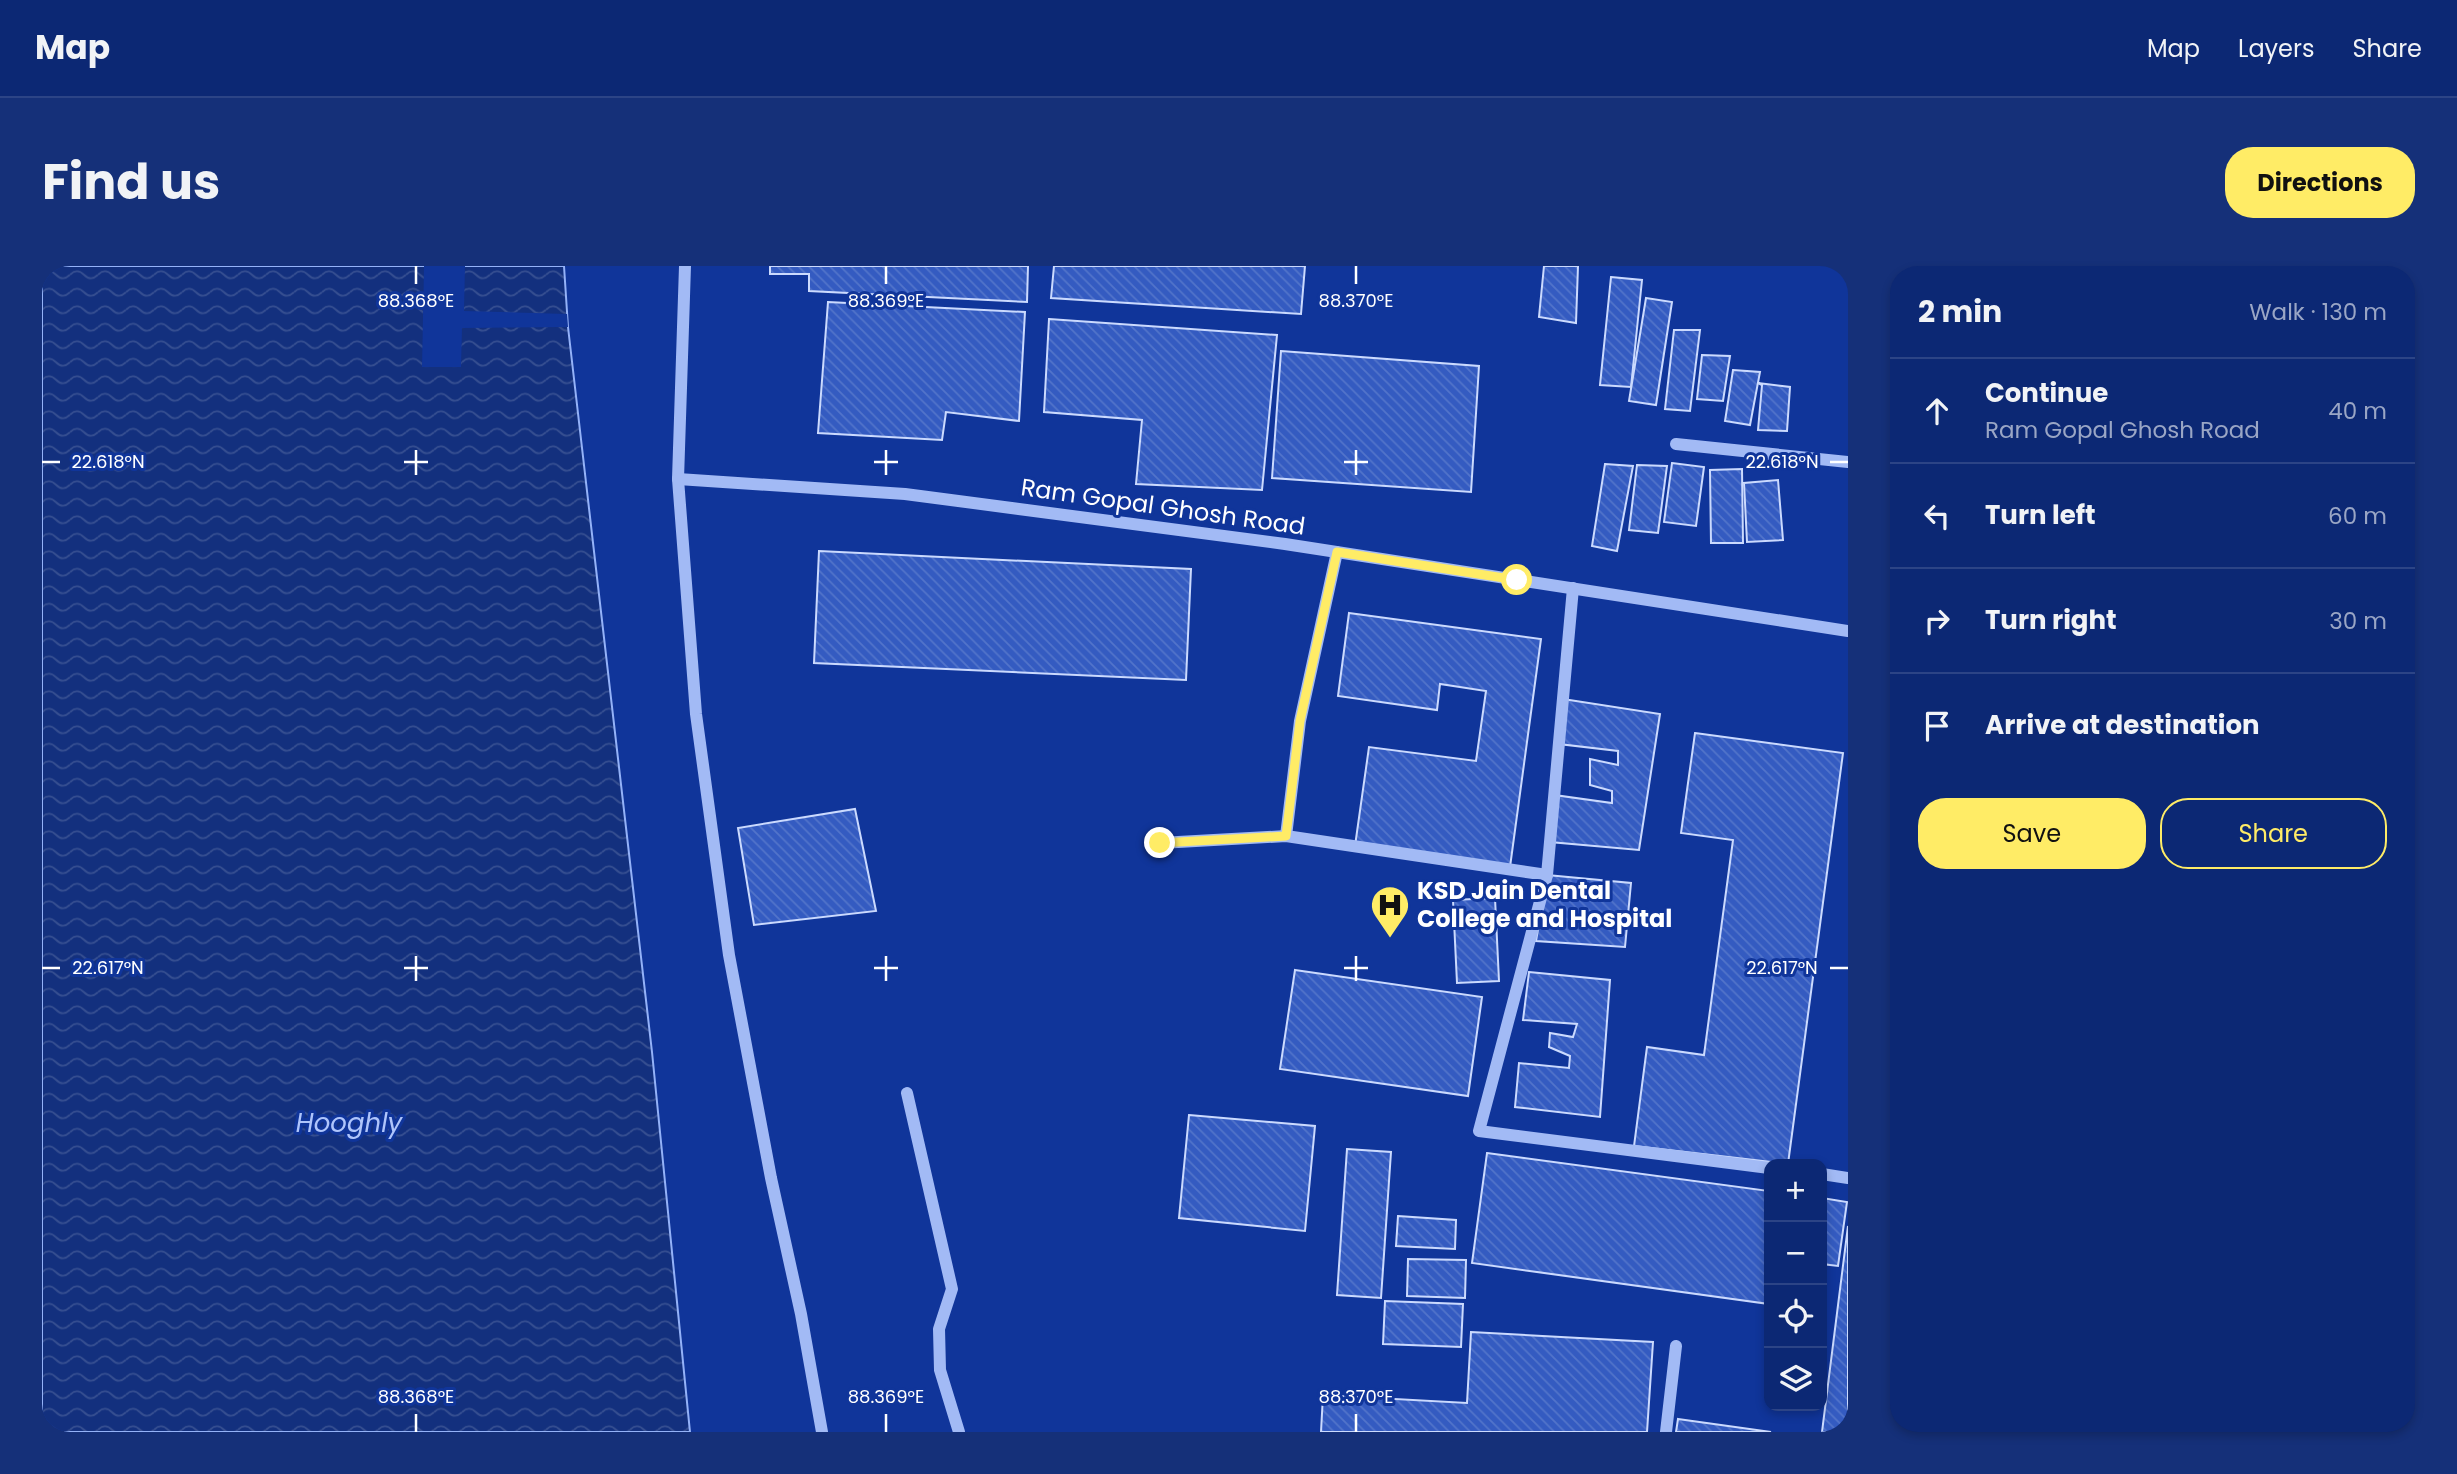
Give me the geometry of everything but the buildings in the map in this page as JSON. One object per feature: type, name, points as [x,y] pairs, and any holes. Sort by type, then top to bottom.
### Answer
[{"type":"street","points":[[685,266],[678,479],[696,714],[729,955],[771,1178],[802,1314],[822,1432]]},
{"type":"street","points":[[1676,443],[1848,462]]},
{"type":"street","name":"Ram Gopal Ghosh Road","points":[[678,479],[905,494],[1337,552],[1848,631]]},
{"type":"street","points":[[1286,836],[1300,721],[1337,552]]},
{"type":"street","points":[[1573,588],[1547,875],[1479,1131],[1764,1167]]},
{"type":"street","points":[[1160,843],[1286,836],[1547,875]]},
{"type":"street","points":[[907,1093],[952,1289],[939,1329],[940,1370],[959,1432]]},
{"type":"street","points":[[1827,1175],[1848,1178]]},
{"type":"street","points":[[1665,1432],[1676,1346]]},
{"type":"water","name":"Hooghly","points":[[42,266],[564,266],[568,327],[652,1052],[690,1432],[42,1432]]},
{"type":"pier","points":[[424,266],[465,266],[464,311],[567,314],[568,327],[462,328],[461,367],[422,367]]},
{"type":"place","name":"KSD Jain Dental College and Hospital","points":[[1390,939]]},
{"type":"route","points":[[1160,843],[1286,836],[1300,721],[1337,552],[1517,580]]}]
